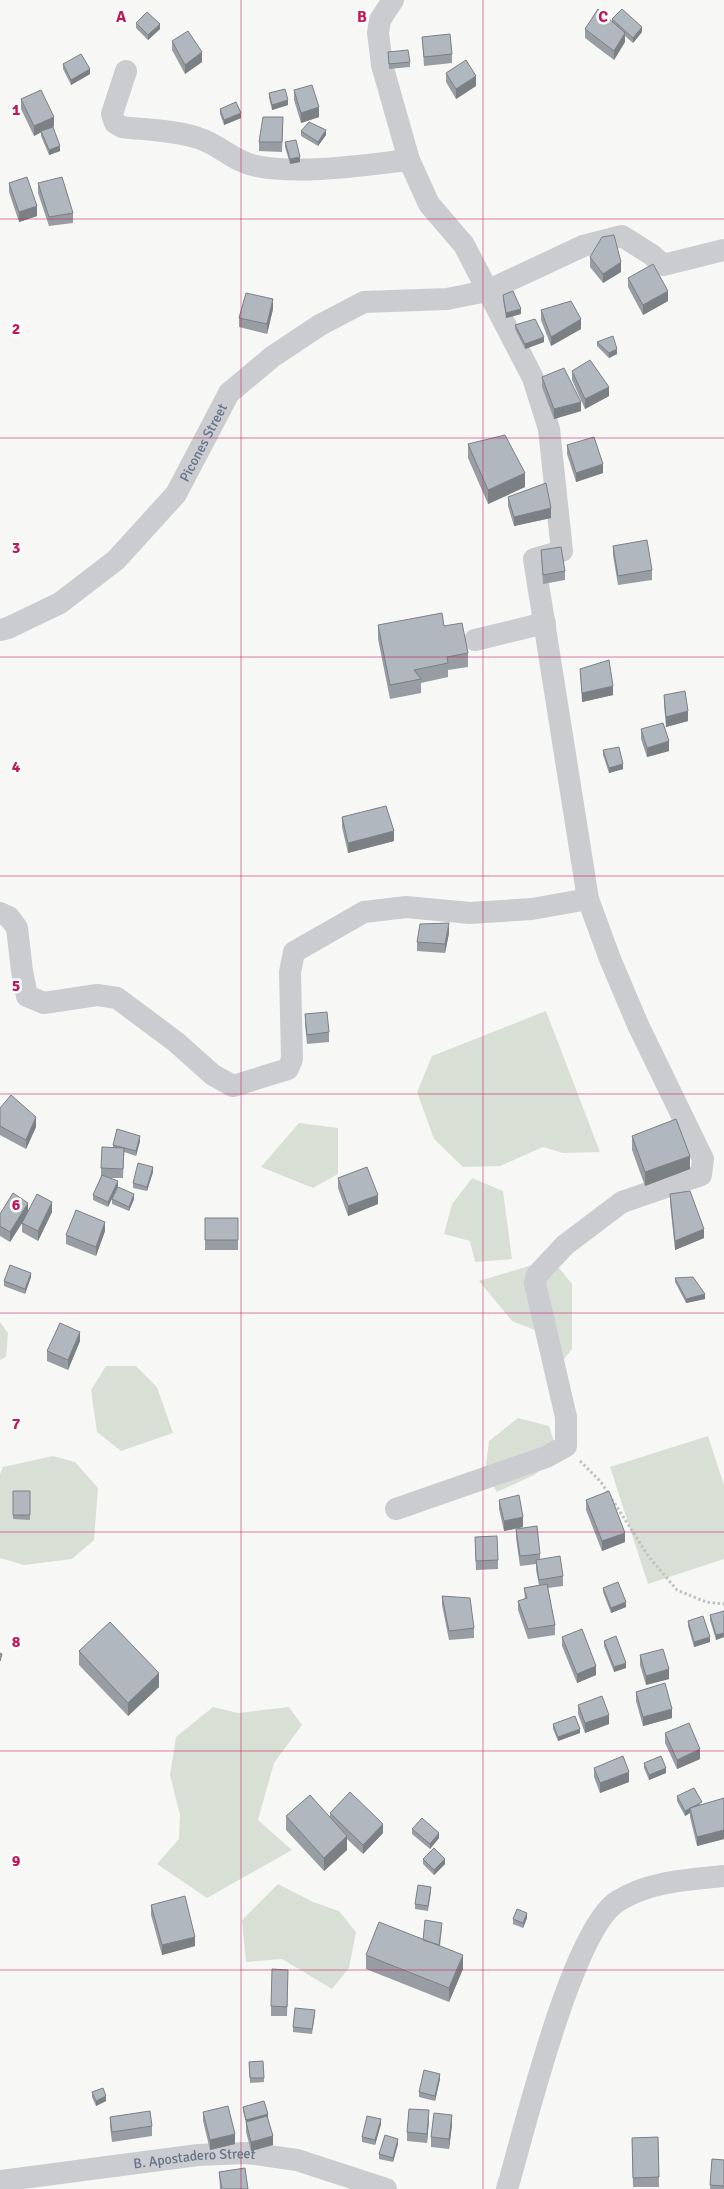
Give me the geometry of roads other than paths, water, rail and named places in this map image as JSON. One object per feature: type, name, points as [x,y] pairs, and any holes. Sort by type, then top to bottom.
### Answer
[{"type":"street","points":[[393,0],[380,20],[378,34],[382,65],[409,160],[429,204],[464,245],[533,378],[549,429],[562,551],[534,558],[588,899],[610,959],[638,1025],[703,1159],[701,1175],[622,1202],[565,1245],[537,1275],[534,1284],[566,1418],[566,1446],[546,1457],[396,1509]]},
{"type":"street","points":[[126,71],[112,114],[115,123],[122,127],[197,137],[240,161],[257,166],[344,168],[409,160]]},
{"type":"street","name":"Picones Street","points":[[0,630],[60,603],[116,560],[176,494],[229,393],[272,357],[320,325],[364,302],[447,299],[487,291],[583,246],[622,236],[652,255],[663,265],[724,250]]},
{"type":"street","points":[[475,640],[545,623]]},
{"type":"street","points":[[0,913],[9,917],[17,928],[27,996],[44,1003],[97,995],[117,998],[176,1042],[213,1075],[232,1086],[288,1069],[292,1059],[290,972],[294,952],[364,912],[406,907],[470,913],[532,909],[588,899]]},
{"type":"street","points":[[507,2189],[561,2002],[595,1925],[616,1901],[658,1884],[724,1876]]},
{"type":"street","name":"B. Apostadero Street","points":[[0,2181],[198,2155],[247,2154],[298,2160],[386,2189]]}]
